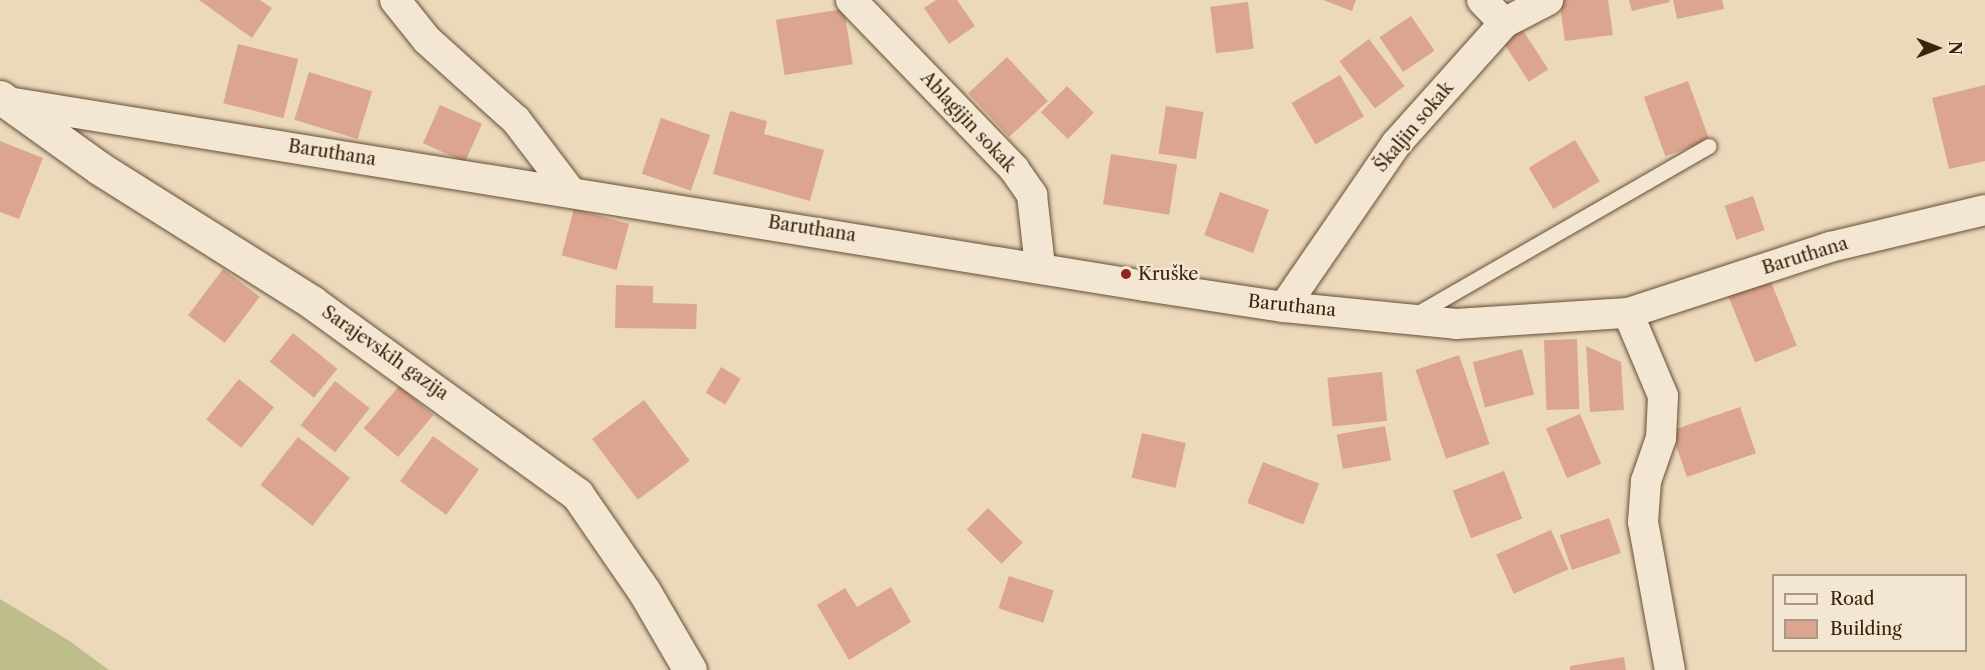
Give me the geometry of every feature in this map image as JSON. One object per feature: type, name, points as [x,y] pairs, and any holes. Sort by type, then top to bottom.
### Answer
[{"type":"main road","name":"Sarajevskih gazija","points":[[7,100],[99,168],[313,303],[577,495],[644,591],[690,670]]},
{"type":"street","points":[[395,0],[427,40],[478,81],[516,120],[570,191]]},
{"type":"street","name":"Ablagijin sokak","points":[[851,0],[1014,169],[1032,195],[1040,266]]},
{"type":"street","points":[[1482,0],[1504,23]]},
{"type":"street","name":"Škaljin sokak","points":[[1284,307],[1395,144],[1504,23],[1548,0]]},
{"type":"street","name":"Baruthana","points":[[7,100],[1284,307],[1410,317],[1456,324],[1629,313],[1830,247],[1985,210]]},
{"type":"street","points":[[1629,313],[1663,396],[1661,438],[1646,481],[1644,522],[1670,670]]},
{"type":"lane","points":[[1410,317],[1709,146]]},
{"type":"green space","points":[[0,599],[68,640],[109,670],[0,670]]},
{"type":"building","points":[[199,0],[260,0],[272,8],[252,38]]},
{"type":"building","points":[[936,0],[957,0],[975,26],[949,44],[924,8]]},
{"type":"building","points":[[1323,0],[1356,0],[1352,11]]},
{"type":"building","points":[[1559,0],[1608,0],[1613,35],[1565,41]]},
{"type":"building","points":[[1629,0],[1669,0],[1670,2],[1632,11]]},
{"type":"building","points":[[1673,0],[1722,0],[1724,9],[1677,19]]},
{"type":"building","points":[[1248,2],[1254,49],[1216,53],[1210,7]]},
{"type":"building","points":[[844,9],[853,64],[785,75],[776,20]]},
{"type":"building","points":[[1411,16],[1434,51],[1403,72],[1379,37]]},
{"type":"building","points":[[1522,29],[1548,69],[1529,82],[1503,42]]},
{"type":"building","points":[[1369,39],[1405,86],[1375,108],[1339,61]]},
{"type":"building","points":[[238,44],[298,59],[283,118],[223,103]]},
{"type":"building","points":[[1007,57],[1048,101],[1009,137],[968,93]]},
{"type":"building","points":[[309,72],[372,91],[357,139],[294,120]]},
{"type":"building","points":[[1340,75],[1364,117],[1316,145],[1292,103]]},
{"type":"building","points":[[1688,81],[1710,140],[1665,156],[1644,97]]},
{"type":"building","points":[[1985,85],[1985,161],[1949,169],[1932,98]]},
{"type":"building","points":[[1067,86],[1094,113],[1068,139],[1041,112]]},
{"type":"building","points":[[440,105],[482,124],[465,162],[423,143]]},
{"type":"building","points":[[1166,106],[1204,112],[1196,159],[1158,153]]},
{"type":"building","points":[[730,111],[767,121],[764,134],[824,150],[810,201],[713,174]]},
{"type":"building","points":[[661,118],[710,135],[691,191],[642,174]]},
{"type":"building","points":[[1575,140],[1600,181],[1553,209],[1529,168]]},
{"type":"building","points":[[0,141],[43,158],[19,219],[0,212]]},
{"type":"building","points":[[1111,154],[1177,164],[1169,215],[1103,204]]},
{"type":"building","points":[[1220,192],[1269,210],[1253,253],[1204,235]]},
{"type":"building","points":[[1753,196],[1765,230],[1736,240],[1725,206]]},
{"type":"building","points":[[574,209],[629,224],[617,270],[562,255]]},
{"type":"building","points":[[223,269],[260,297],[225,343],[188,315]]},
{"type":"building","points":[[1769,277],[1797,346],[1755,362],[1727,294]]},
{"type":"building","points":[[616,285],[653,286],[653,303],[697,304],[696,329],[615,328]]},
{"type":"building","points":[[293,333],[337,369],[314,398],[270,362]]},
{"type":"building","points":[[1577,339],[1579,409],[1546,410],[1544,340]]},
{"type":"building","points":[[1586,346],[1621,362],[1624,410],[1590,412]]},
{"type":"building","points":[[1522,349],[1534,394],[1485,408],[1473,362]]},
{"type":"building","points":[[1459,355],[1490,444],[1446,459],[1416,370]]},
{"type":"building","points":[[721,367],[741,379],[725,405],[706,393]]},
{"type":"building","points":[[1382,372],[1387,421],[1332,426],[1327,378]]},
{"type":"building","points":[[239,379],[274,407],[241,448],[206,419]]},
{"type":"building","points":[[335,381],[370,408],[335,452],[301,425]]},
{"type":"building","points":[[399,386],[433,415],[398,457],[364,428]]},
{"type":"building","points":[[644,400],[690,461],[638,500],[592,439]]},
{"type":"building","points":[[1740,407],[1756,453],[1687,477],[1671,431]]},
{"type":"building","points":[[1580,414],[1601,464],[1567,478],[1546,428]]},
{"type":"building","points":[[1385,426],[1391,460],[1343,469],[1337,435]]},
{"type":"building","points":[[1142,433],[1186,443],[1175,488],[1132,478]]},
{"type":"building","points":[[433,436],[479,470],[446,515],[400,481]]},
{"type":"building","points":[[298,437],[350,478],[312,526],[260,485]]},
{"type":"building","points":[[1263,462],[1319,484],[1303,525],[1247,503]]},
{"type":"building","points":[[1504,471],[1522,519],[1471,538],[1453,491]]},
{"type":"building","points":[[988,508],[1023,543],[1001,564],[967,529]]},
{"type":"building","points":[[1609,518],[1621,553],[1572,570],[1560,535]]},
{"type":"building","points":[[1551,530],[1568,569],[1514,594],[1496,554]]},
{"type":"building","points":[[1009,576],[1054,591],[1043,623],[998,608]]},
{"type":"building","points":[[891,587],[911,622],[849,660],[817,605],[845,588],[857,607]]},
{"type":"building","points":[[1624,657],[1626,670],[1570,670],[1570,666]]},
{"type":"place","name":"Kruške","points":[[1126,274]]}]
